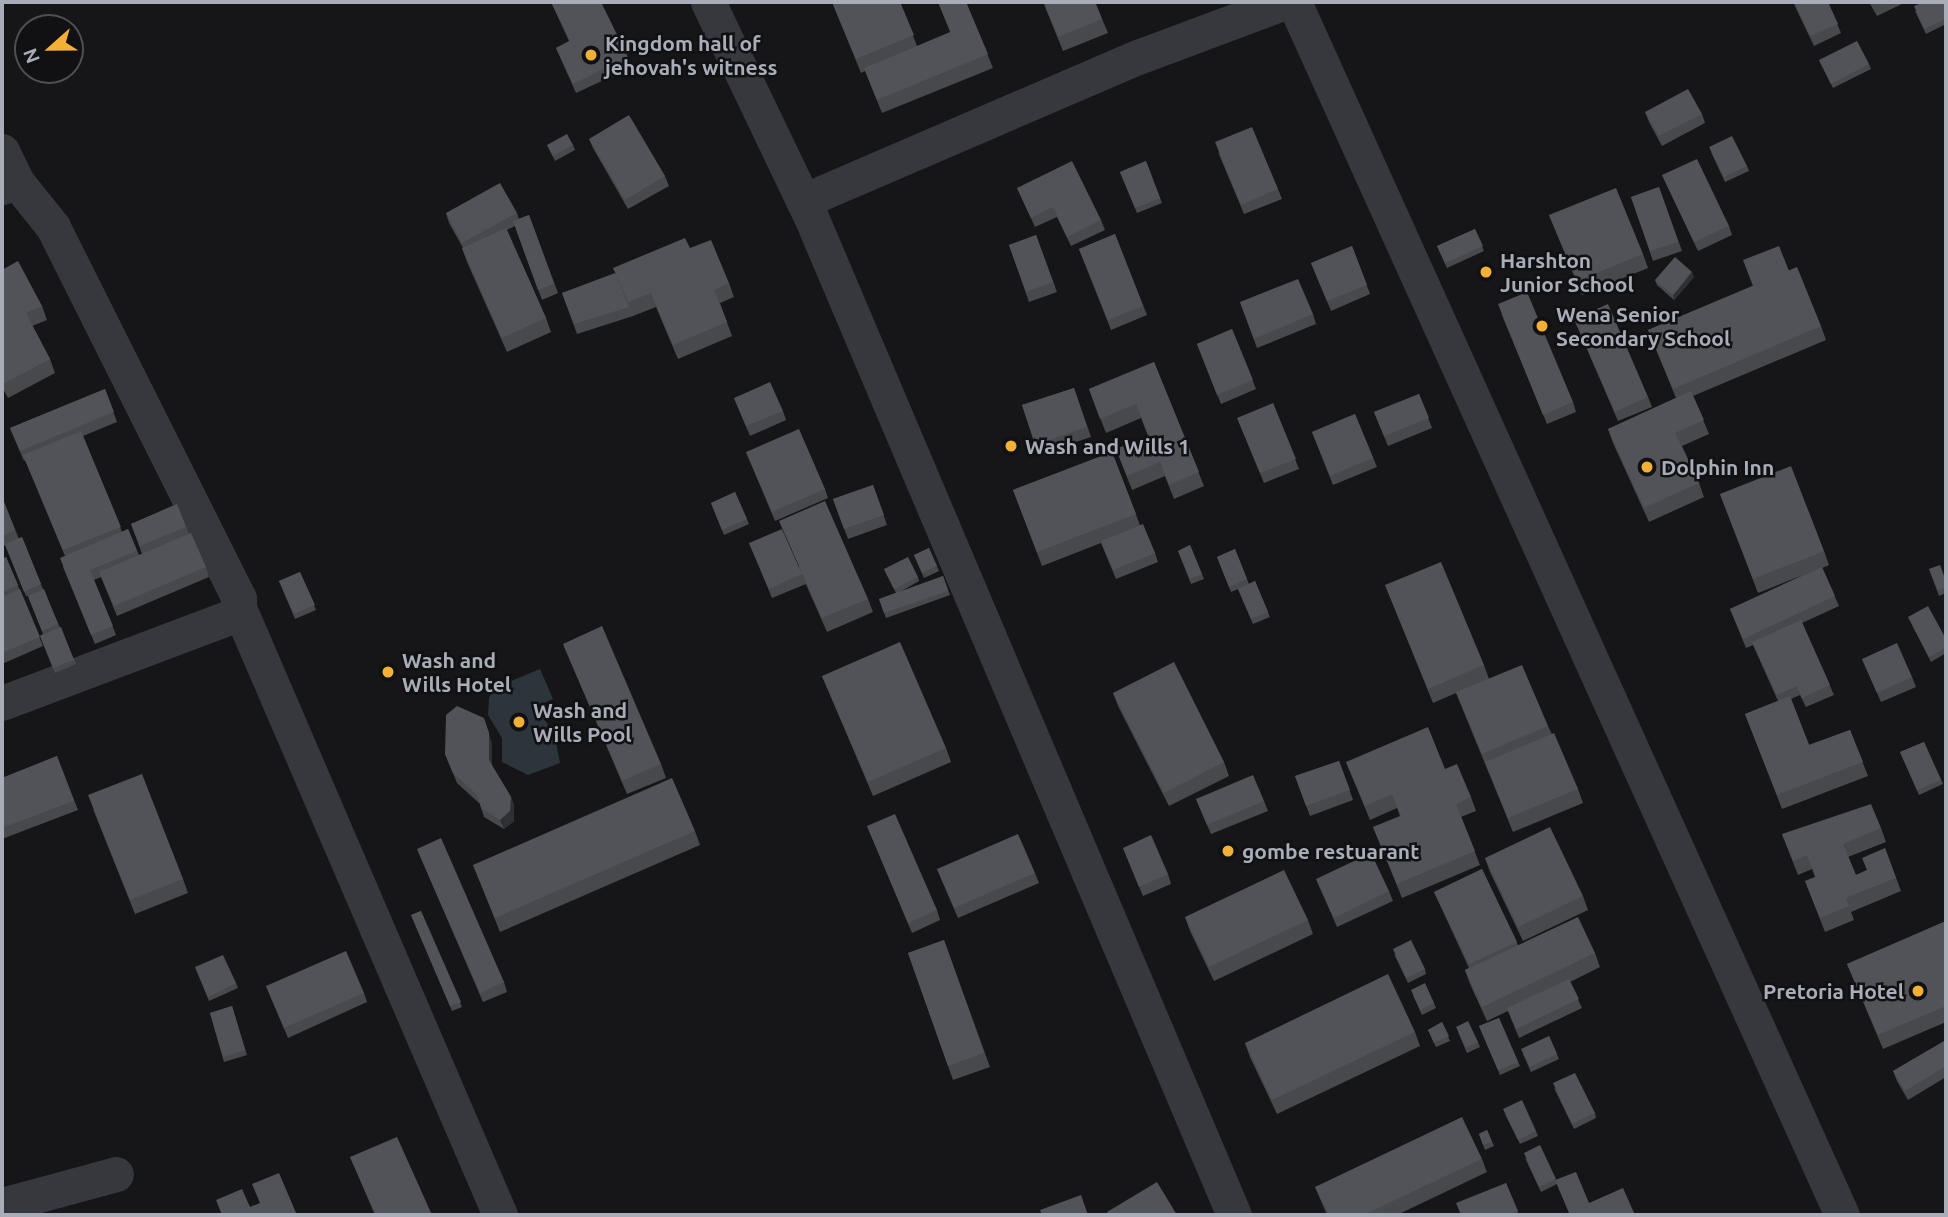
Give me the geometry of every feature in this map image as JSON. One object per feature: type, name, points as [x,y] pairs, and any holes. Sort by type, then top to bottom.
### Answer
[{"type":"street","points":[[708,2],[803,201],[1234,1215]]},
{"type":"street","points":[[803,201],[1138,57],[1284,2]]},
{"type":"street","points":[[1294,2],[1842,1215]]},
{"type":"street","points":[[2,151],[9,185],[53,226],[239,598],[239,608],[500,1215]]},
{"type":"street","points":[[2,703],[232,616],[239,608]]},
{"type":"street","points":[[2,1205],[117,1174]]},
{"type":"shaded area","name":"Wash and Wills Pool","points":[[540,669],[553,699],[537,706],[555,737],[560,763],[528,775],[502,762],[502,738],[488,715],[489,698],[494,688]]},
{"type":"building","points":[[551,2],[601,2],[628,57],[573,84],[556,48],[570,41]]},
{"type":"building","points":[[832,2],[900,2],[914,35],[856,59]]},
{"type":"building","points":[[938,2],[966,2],[988,54],[877,100],[864,68],[951,32]]},
{"type":"building","points":[[1044,2],[1095,2],[1102,19],[1058,37]]},
{"type":"building","points":[[1794,2],[1828,2],[1838,24],[1810,36]]},
{"type":"building","points":[[1924,2],[1946,2],[1946,19],[1924,29],[1914,6]]},
{"type":"building","points":[[1857,41],[1869,64],[1831,84],[1819,60]]},
{"type":"building","points":[[1688,89],[1702,114],[1659,136],[1645,112]]},
{"type":"building","points":[[629,115],[665,176],[625,200],[589,139]]},
{"type":"building","points":[[1252,127],[1278,189],[1241,205],[1215,142]]},
{"type":"building","points":[[567,134],[573,145],[553,156],[547,145]]},
{"type":"building","points":[[1732,136],[1747,166],[1724,177],[1709,147]]},
{"type":"building","points":[[1697,159],[1729,226],[1694,242],[1662,175]]},
{"type":"building","points":[[1072,161],[1101,220],[1067,237],[1053,207],[1031,218],[1017,188]]},
{"type":"building","points":[[1146,161],[1160,198],[1135,208],[1120,172]]},
{"type":"building","points":[[500,183],[517,213],[462,243],[446,213]]},
{"type":"building","points":[[1659,187],[1678,242],[1650,251],[1631,197]]},
{"type":"building","points":[[1616,188],[1643,254],[1577,281],[1549,215]]},
{"type":"building","points":[[529,215],[554,284],[538,290],[513,221]]},
{"type":"building","points":[[506,228],[546,318],[502,338],[462,248]]},
{"type":"building","points":[[1475,229],[1483,246],[1445,263],[1437,246]]},
{"type":"building","points":[[1115,234],[1143,306],[1108,320],[1079,249]]},
{"type":"building","points":[[1036,235],[1053,282],[1026,292],[1009,245]]},
{"type":"building","points":[[685,238],[690,248],[711,240],[729,283],[714,290],[727,322],[673,345],[651,293],[628,302],[613,268]]},
{"type":"building","points":[[1352,246],[1367,285],[1327,301],[1311,263]]},
{"type":"building","points":[[1779,246],[1789,271],[1753,286],[1743,260]]},
{"type":"building","points":[[1675,257],[1692,272],[1673,295],[1655,280]]},
{"type":"building","points":[[18,261],[42,306],[26,313],[50,359],[3,384],[2,270]]},
{"type":"building","points":[[1797,267],[1821,326],[1673,389],[1648,330]]},
{"type":"building","points":[[615,273],[629,307],[574,324],[562,293]]},
{"type":"building","points":[[1298,279],[1313,314],[1254,339],[1240,302]]},
{"type":"building","points":[[1527,292],[1573,402],[1543,415],[1498,304]]},
{"type":"building","points":[[1608,304],[1648,397],[1615,412],[1574,319]]},
{"type":"building","points":[[1232,329],[1253,380],[1217,395],[1197,344]]},
{"type":"building","points":[[1154,362],[1199,472],[1169,485],[1160,462],[1127,476],[1116,449],[1149,436],[1136,404],[1100,419],[1089,389]]},
{"type":"building","points":[[770,382],[783,411],[746,426],[734,398]]},
{"type":"building","points":[[1074,388],[1087,427],[1035,445],[1022,405]]},
{"type":"building","points":[[105,389],[114,412],[20,451],[10,428]]},
{"type":"building","points":[[1691,391],[1704,420],[1675,433],[1699,483],[1644,508],[1608,429]]},
{"type":"building","points":[[1419,394],[1429,418],[1384,436],[1374,412]]},
{"type":"building","points":[[1273,403],[1296,459],[1260,473],[1237,418]]},
{"type":"building","points":[[1355,414],[1373,458],[1330,476],[1312,432]]},
{"type":"building","points":[[799,429],[825,489],[772,512],[746,452]]},
{"type":"building","points":[[81,431],[121,527],[63,550],[23,455]]},
{"type":"building","points":[[1112,452],[1136,514],[1037,552],[1013,490]]},
{"type":"building","points":[[1791,466],[1824,551],[1753,579],[1720,494]]},
{"type":"building","points":[[873,485],[884,515],[844,529],[833,499]]},
{"type":"building","points":[[735,492],[747,519],[722,530],[711,503]]},
{"type":"building","points":[[2,497],[15,530],[2,536]]},
{"type":"building","points":[[825,501],[868,599],[822,618],[779,521]]},
{"type":"building","points":[[177,504],[186,527],[140,546],[131,524]]},
{"type":"building","points":[[1143,524],[1155,553],[1113,570],[1101,541]]},
{"type":"building","points":[[128,529],[137,551],[90,570],[113,626],[91,635],[60,558]]},
{"type":"building","points":[[782,529],[802,574],[769,589],[749,543]]},
{"type":"building","points":[[191,533],[206,567],[114,606],[99,572]]},
{"type":"building","points":[[22,537],[41,584],[24,592],[5,544]]},
{"type":"building","points":[[1190,545],[1202,574],[1190,579],[1178,551]]},
{"type":"building","points":[[929,548],[937,566],[922,573],[914,555]]},
{"type":"building","points":[[1235,549],[1247,579],[1229,587],[1217,557]]},
{"type":"building","points":[[6,557],[18,585],[2,592],[2,559]]},
{"type":"building","points":[[908,557],[918,577],[894,589],[884,569]]},
{"type":"building","points":[[1441,562],[1484,665],[1428,689],[1385,585]]},
{"type":"building","points":[[1940,565],[1946,587],[1938,591],[1929,569]]},
{"type":"building","points":[[1822,567],[1835,596],[1743,639],[1730,609]]},
{"type":"building","points":[[300,572],[315,605],[294,614],[279,581]]},
{"type":"building","points":[[943,576],[948,591],[884,613],[879,599]]},
{"type":"building","points":[[1255,581],[1268,612],[1251,619],[1238,589]]},
{"type":"building","points":[[20,589],[40,637],[2,653],[2,597]]},
{"type":"building","points":[[44,589],[58,624],[42,631],[28,596]]},
{"type":"building","points":[[1928,606],[1946,639],[1946,647],[1929,657],[1908,617]]},
{"type":"building","points":[[1801,620],[1830,685],[1802,698],[1797,686],[1777,695],[1752,642]]},
{"type":"building","points":[[602,626],[661,764],[622,781],[563,644]]},
{"type":"building","points":[[61,627],[74,660],[53,668],[40,636]]},
{"type":"building","points":[[900,642],[946,748],[868,782],[822,676]]},
{"type":"building","points":[[1897,643],[1912,677],[1877,693],[1862,659]]},
{"type":"building","points":[[1174,662],[1224,762],[1164,793],[1113,693]]},
{"type":"building","points":[[1522,665],[1548,726],[1482,754],[1456,692]]},
{"type":"building","points":[[1790,696],[1809,745],[1850,730],[1863,762],[1777,795],[1745,714]]},
{"type":"building","points":[[457,706],[484,718],[489,733],[489,760],[511,797],[510,811],[500,820],[481,808],[478,796],[453,773],[445,754],[446,715]]},
{"type":"building","points":[[1428,727],[1445,769],[1457,764],[1471,797],[1456,804],[1475,851],[1397,884],[1373,827],[1401,816],[1392,794],[1365,806],[1346,762]]},
{"type":"building","points":[[1554,733],[1578,789],[1508,818],[1485,762]]},
{"type":"building","points":[[1924,742],[1941,780],[1917,790],[1900,752]]},
{"type":"building","points":[[57,756],[74,801],[2,828],[2,778]]},
{"type":"building","points":[[1339,761],[1350,790],[1306,806],[1295,776]]},
{"type":"building","points":[[142,774],[183,879],[130,900],[88,795]]},
{"type":"building","points":[[1253,775],[1264,801],[1207,825],[1196,799]]},
{"type":"building","points":[[672,778],[695,831],[495,918],[473,865]]},
{"type":"building","points":[[1871,804],[1881,828],[1843,844],[1856,875],[1867,870],[1862,858],[1885,848],[1896,878],[1846,898],[1849,906],[1820,918],[1805,881],[1816,877],[1807,855],[1793,861],[1782,834]]},
{"type":"building","points":[[895,814],[937,910],[908,923],[867,826]]},
{"type":"building","points":[[1550,827],[1583,896],[1518,927],[1485,858]]},
{"type":"building","points":[[1018,834],[1035,873],[954,908],[937,869]]},
{"type":"building","points":[[1151,835],[1168,874],[1139,887],[1123,848]]},
{"type":"building","points":[[441,838],[504,982],[480,993],[417,849]]},
{"type":"building","points":[[1371,853],[1389,891],[1334,918],[1316,879]]},
{"type":"building","points":[[1482,869],[1517,942],[1469,964],[1434,892]]},
{"type":"building","points":[[1284,870],[1308,920],[1209,967],[1185,917]]},
{"type":"building","points":[[421,911],[461,1002],[450,1006],[411,915]]},
{"type":"building","points":[[1578,917],[1595,953],[1482,1007],[1465,970]]},
{"type":"building","points":[[1946,921],[1946,1006],[1878,1035],[1847,964]]},
{"type":"building","points":[[944,940],[984,1053],[948,1066],[908,953]]},
{"type":"building","points":[[1411,940],[1425,969],[1406,978],[1393,949]]},
{"type":"building","points":[[346,951],[364,993],[284,1028],[266,986]]},
{"type":"building","points":[[223,955],[236,983],[208,997],[195,967]]},
{"type":"building","points":[[1388,974],[1415,1032],[1272,1100],[1245,1043]]},
{"type":"building","points":[[1569,979],[1579,999],[1516,1029],[1507,1008]]},
{"type":"building","points":[[1425,983],[1434,1003],[1420,1010],[1411,990]]},
{"type":"building","points":[[232,1006],[245,1050],[223,1057],[210,1013]]},
{"type":"building","points":[[1499,1018],[1518,1062],[1498,1070],[1479,1026]]},
{"type":"building","points":[[1468,1021],[1478,1042],[1466,1048],[1456,1027]]},
{"type":"building","points":[[1442,1022],[1449,1036],[1434,1043],[1428,1030]]},
{"type":"building","points":[[1549,1036],[1557,1054],[1530,1067],[1521,1049]]},
{"type":"building","points":[[1946,1040],[1946,1066],[1905,1091],[1893,1071]]},
{"type":"building","points":[[1575,1073],[1595,1113],[1572,1124],[1553,1083]]},
{"type":"building","points":[[1522,1100],[1536,1131],[1518,1140],[1503,1109]]},
{"type":"building","points":[[1462,1117],[1482,1159],[1363,1215],[1329,1215],[1315,1187]]},
{"type":"building","points":[[1487,1130],[1492,1142],[1483,1145],[1479,1134]]},
{"type":"building","points":[[397,1137],[432,1215],[376,1215],[350,1157]]},
{"type":"building","points":[[1540,1145],[1556,1179],[1539,1187],[1524,1153]]},
{"type":"building","points":[[1576,1172],[1589,1203],[1623,1188],[1635,1215],[1570,1215],[1555,1180]]},
{"type":"building","points":[[279,1173],[297,1215],[222,1215],[216,1200],[242,1189],[250,1207],[260,1203],[252,1184]]},
{"type":"building","points":[[1157,1182],[1177,1215],[1109,1215],[1107,1212]]},
{"type":"building","points":[[1506,1183],[1518,1211],[1508,1215],[1461,1215],[1456,1203]]},
{"type":"building","points":[[1081,1195],[1088,1215],[1042,1215],[1040,1210]]},
{"type":"place","name":"Kingdom hall of jehovah's witness","points":[[591,55]]},
{"type":"place","name":"Harshton Junior School","points":[[1486,272]]},
{"type":"place","name":"Wena Senior Secondary School","points":[[1542,326]]},
{"type":"place","name":"Wash and Wills 1","points":[[1011,446]]},
{"type":"place","name":"Dolphin Inn","points":[[1647,467]]},
{"type":"place","name":"Wash and Wills Hotel","points":[[388,672]]},
{"type":"place","name":"Wash and Wills Pool","points":[[519,722]]},
{"type":"place","name":"gombe restuarant","points":[[1228,851]]},
{"type":"place","name":"Pretoria Hotel","points":[[1918,991]]}]
